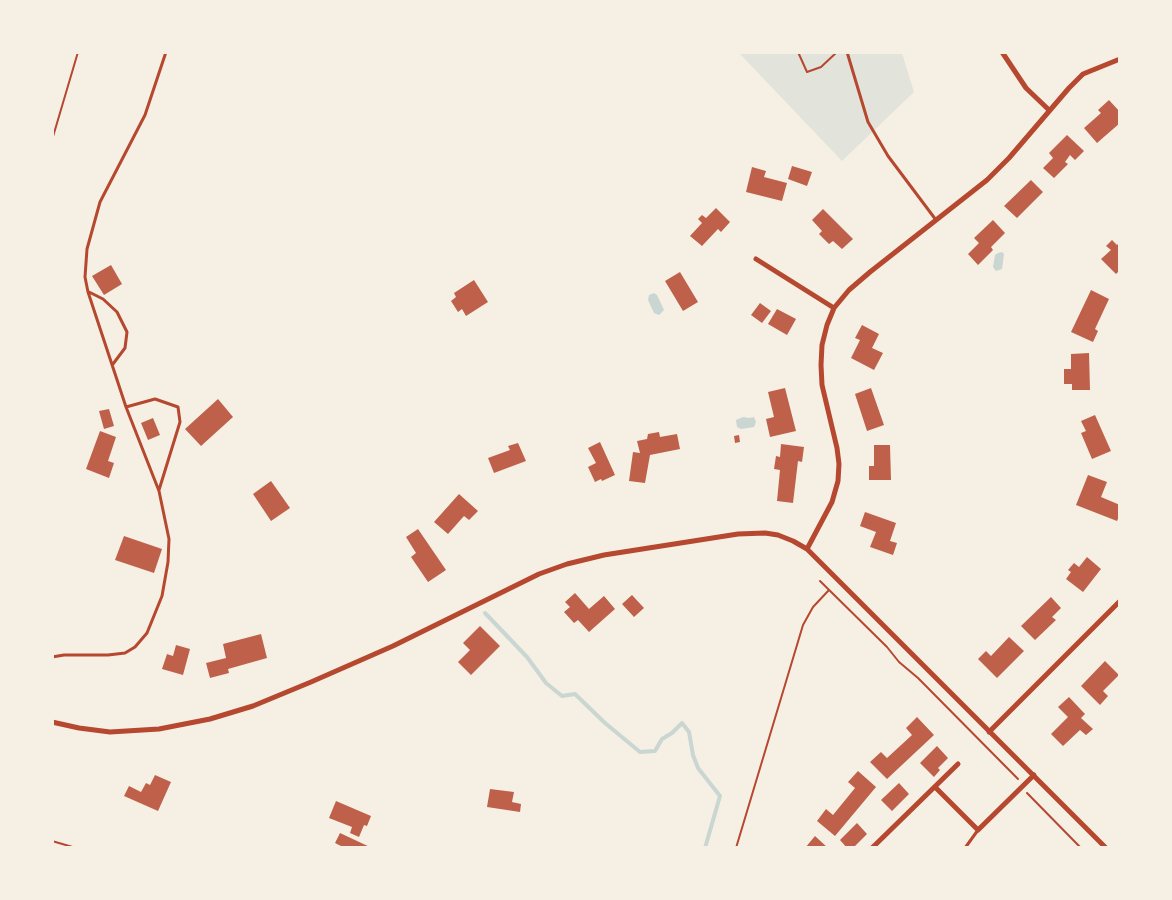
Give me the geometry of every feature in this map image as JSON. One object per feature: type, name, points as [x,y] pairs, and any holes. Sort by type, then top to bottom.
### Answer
[{"type":"street","points":[[1002,52],[1026,88],[1049,110]]},
{"type":"street","points":[[808,550],[832,502],[838,481],[839,464],[837,448],[822,385],[820,365],[822,345],[834,308],[849,290],[870,272],[987,180],[1009,158],[1049,110],[1083,74],[1120,59]]},
{"type":"street","points":[[756,259],[834,308]]},
{"type":"street","points":[[52,722],[110,732],[159,729],[210,719],[253,706],[324,676],[410,638],[539,574],[567,564],[604,554],[738,534],[778,535],[808,550],[1106,848]]},
{"type":"street","points":[[989,732],[1120,601]]},
{"type":"street","points":[[872,848],[958,764]]},
{"type":"street","points":[[935,787],[978,830],[1034,775]]},
{"type":"lane","points":[[52,657],[64,655],[108,656],[125,653],[135,647],[147,633],[162,596],[168,562],[169,539],[159,491],[126,407],[85,278],[87,249],[100,202],[145,115],[166,52]]},
{"type":"lane","points":[[847,52],[868,122],[888,156],[936,220]]},
{"type":"lane","points":[[88,292],[103,299],[117,312],[127,332],[125,348],[113,365]]},
{"type":"lane","points":[[126,407],[155,399],[178,407],[180,422],[159,491]]},
{"type":"lane","points":[[965,848],[978,830]]},
{"type":"path","points":[[52,140],[78,52]]},
{"type":"path","points":[[798,52],[807,72],[821,67],[837,52]]},
{"type":"path","points":[[820,581],[1023,785],[1026,792],[1081,848]]},
{"type":"path","points":[[736,848],[803,625],[813,607],[829,590]]},
{"type":"path","points":[[52,841],[76,848]]},
{"type":"shaded area","points":[[739,53],[902,53],[914,92],[842,161]]},
{"type":"shaded area","points":[[1002,252],[1004,254],[1002,269],[996,271],[993,267],[995,255]]},
{"type":"shaded area","points":[[654,293],[657,295],[664,310],[659,315],[654,313],[648,300],[649,295]]},
{"type":"shaded area","points":[[743,417],[754,417],[756,422],[754,427],[741,429],[737,427],[736,420]]},
{"type":"building","points":[[1109,100],[1120,112],[1120,123],[1097,143],[1084,128],[1101,113],[1098,110]]},
{"type":"building","points":[[1067,135],[1084,151],[1075,160],[1070,155],[1065,162],[1068,164],[1054,178],[1043,168],[1053,158],[1049,153]]},
{"type":"building","points":[[792,166],[812,172],[807,186],[788,179]]},
{"type":"building","points":[[752,167],[766,171],[764,177],[787,183],[782,201],[746,192]]},
{"type":"building","points":[[1031,180],[1043,192],[1017,218],[1004,206]]},
{"type":"building","points":[[716,208],[730,222],[721,232],[718,229],[702,246],[690,236],[702,223],[698,219],[702,215],[706,218]]},
{"type":"building","points":[[823,209],[853,239],[842,249],[833,241],[829,244],[819,234],[822,231],[812,220]]},
{"type":"building","points":[[993,220],[1005,233],[991,247],[993,250],[978,265],[968,254],[979,243],[974,238]]},
{"type":"building","points":[[1112,240],[1117,245],[1120,242],[1120,270],[1116,274],[1101,259],[1111,250],[1106,246]]},
{"type":"building","points":[[111,265],[122,284],[104,295],[92,276]]},
{"type":"building","points":[[680,272],[698,302],[683,311],[665,281]]},
{"type":"building","points":[[474,280],[488,302],[466,316],[462,309],[458,312],[451,301],[456,297],[454,293]]},
{"type":"building","points":[[1091,290],[1109,299],[1095,329],[1098,331],[1093,342],[1071,332]]},
{"type":"building","points":[[760,303],[771,311],[762,323],[751,315]]},
{"type":"building","points":[[777,309],[796,319],[787,335],[768,324]]},
{"type":"building","points":[[862,325],[879,334],[872,348],[883,353],[874,370],[851,358],[860,340],[855,338]]},
{"type":"building","points":[[1089,353],[1090,390],[1072,390],[1072,384],[1064,384],[1064,369],[1071,369],[1071,354]]},
{"type":"building","points":[[785,388],[796,431],[770,437],[766,419],[774,417],[768,392]]},
{"type":"building","points":[[871,388],[884,425],[867,431],[855,394]]},
{"type":"building","points":[[218,399],[233,417],[201,446],[185,429]]},
{"type":"building","points":[[109,409],[114,426],[104,429],[99,411]]},
{"type":"building","points":[[1095,415],[1111,451],[1092,459],[1081,433],[1086,431],[1081,421]]},
{"type":"building","points":[[153,418],[160,435],[148,440],[141,423]]},
{"type":"building","points":[[100,431],[116,437],[108,461],[114,463],[109,478],[86,469]]},
{"type":"building","points":[[659,432],[660,437],[677,434],[680,449],[650,455],[645,483],[629,481],[633,452],[640,453],[637,441],[647,439],[648,434]]},
{"type":"building","points":[[739,435],[740,442],[735,443],[734,436]]},
{"type":"building","points":[[600,442],[615,475],[595,482],[588,467],[596,463],[588,448]]},
{"type":"building","points":[[518,443],[526,461],[494,473],[488,458],[510,450],[508,446]]},
{"type":"building","points":[[781,444],[804,447],[802,462],[798,461],[793,503],[777,501],[780,470],[774,469],[776,456],[780,457]]},
{"type":"building","points":[[874,445],[890,445],[891,480],[869,480],[869,466],[874,466]]},
{"type":"building","points":[[1088,475],[1107,482],[1101,497],[1120,505],[1120,514],[1117,521],[1076,505]]},
{"type":"building","points":[[271,481],[290,508],[271,521],[253,494]]},
{"type":"building","points":[[459,494],[478,511],[469,520],[464,516],[448,534],[434,522]]},
{"type":"building","points":[[865,512],[896,523],[890,541],[897,543],[893,555],[870,547],[876,532],[860,526]]},
{"type":"building","points":[[418,529],[446,570],[428,582],[411,557],[416,553],[406,537]]},
{"type":"building","points":[[124,536],[162,549],[154,573],[115,560]]},
{"type":"building","points":[[1087,557],[1101,569],[1083,592],[1066,579],[1071,572],[1068,570],[1074,563],[1079,567]]},
{"type":"building","points":[[575,593],[589,609],[604,596],[615,609],[589,632],[578,620],[574,623],[564,612],[570,607],[565,602]]},
{"type":"building","points":[[632,595],[644,608],[634,617],[622,604]]},
{"type":"building","points":[[1051,597],[1061,608],[1052,617],[1056,620],[1035,640],[1021,626]]},
{"type":"building","points":[[480,626],[500,646],[471,675],[458,662],[470,650],[463,643]]},
{"type":"building","points":[[261,634],[267,658],[228,669],[229,673],[210,678],[206,663],[226,658],[223,644]]},
{"type":"building","points":[[1009,637],[1024,651],[997,678],[978,659],[986,651],[991,656]]},
{"type":"building","points":[[176,645],[190,649],[183,675],[162,669],[167,654],[173,656]]},
{"type":"building","points":[[1105,661],[1119,675],[1103,691],[1108,696],[1100,705],[1081,686]]},
{"type":"building","points":[[1069,697],[1085,714],[1081,718],[1093,729],[1086,735],[1080,730],[1063,746],[1051,734],[1068,717],[1058,707]]},
{"type":"building","points":[[917,717],[934,735],[887,779],[870,762],[881,752],[887,758],[912,735],[906,728]]},
{"type":"building","points":[[937,746],[948,758],[938,768],[940,770],[934,777],[920,763]]},
{"type":"building","points":[[858,771],[876,787],[835,836],[817,821],[826,809],[833,815],[855,788],[848,782]]},
{"type":"building","points":[[155,775],[171,782],[158,811],[124,796],[129,786],[141,792],[146,783],[150,785]]},
{"type":"building","points":[[899,783],[909,794],[892,811],[881,800]]},
{"type":"building","points":[[490,789],[514,792],[512,802],[521,804],[520,812],[487,807]]},
{"type":"building","points":[[336,801],[371,816],[367,826],[364,825],[359,837],[350,833],[352,827],[329,818]]},
{"type":"building","points":[[857,823],[867,834],[853,848],[847,848],[840,840]]},
{"type":"building","points":[[340,833],[372,848],[345,848],[335,843]]},
{"type":"building","points":[[815,836],[828,848],[805,848]]},
{"type":"waterway","points":[[485,613],[527,657],[546,683],[562,696],[575,694],[605,723],[640,752],[655,751],[662,739],[672,733],[682,723],[689,732],[693,755],[698,768],[720,796],[705,848]]}]
